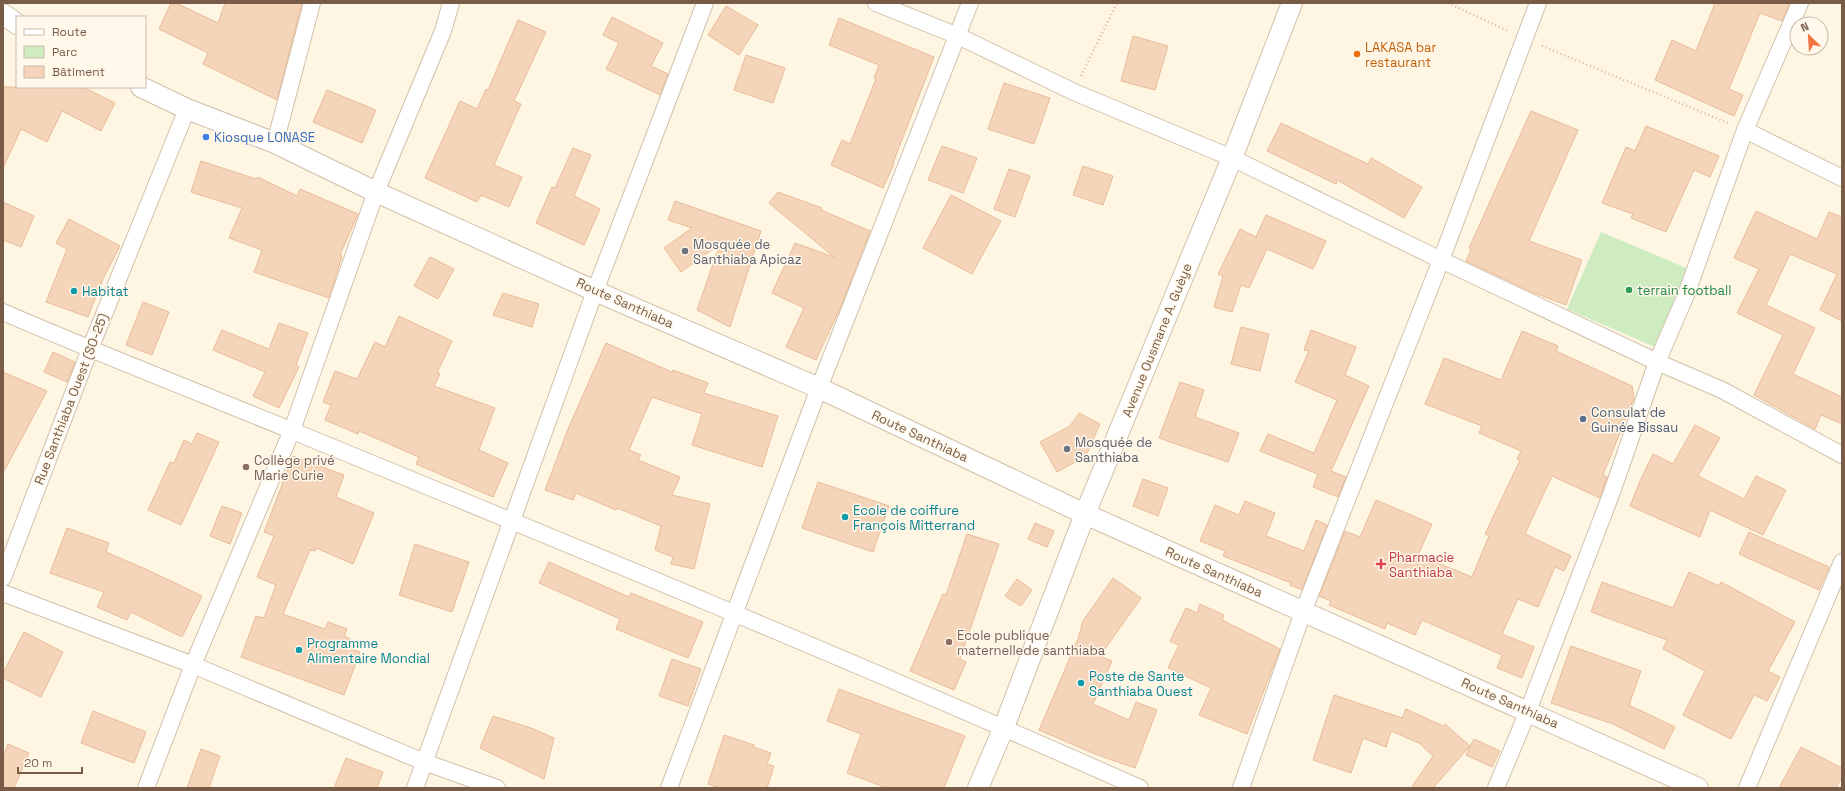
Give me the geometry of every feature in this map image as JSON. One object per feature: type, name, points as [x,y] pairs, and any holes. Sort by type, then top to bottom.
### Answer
[{"type":"street","points":[[274,143],[312,3]]},
{"type":"street","points":[[146,788],[193,665],[292,430],[376,192],[443,32],[451,3]]},
{"type":"street","points":[[415,788],[596,291],[705,3]]},
{"type":"street","points":[[876,3],[958,36],[1074,92],[1232,158],[1441,260],[1657,362],[1722,390],[1842,455]]},
{"type":"street","points":[[669,788],[820,388],[970,3]]},
{"type":"street","name":"Avenue Ousmane A. Guèye","points":[[978,788],[1004,727],[1085,514],[1232,158],[1292,3]]},
{"type":"street","points":[[1241,788],[1303,612],[1441,260],[1538,3]]},
{"type":"street","points":[[1496,788],[1528,711],[1612,492],[1657,362],[1686,295],[1745,130],[1800,3]]},
{"type":"street","points":[[3,14],[16,23]]},
{"type":"street","points":[[3,29],[16,32]]},
{"type":"street","name":"Route Santhiaba","points":[[143,88],[186,109],[274,143],[376,192],[596,291],[820,388],[1085,514],[1698,788]]},
{"type":"street","name":"Rue Santhiaba Ouest (SO-25)","points":[[3,578],[90,349],[186,109]]},
{"type":"street","points":[[1745,130],[1842,178]]},
{"type":"street","points":[[3,312],[734,613],[1004,727],[1140,788]]},
{"type":"street","points":[[1747,788],[1842,562]]},
{"type":"street","points":[[3,594],[193,665],[424,762],[497,788]]},
{"type":"path","points":[[1074,92],[1117,3]]},
{"type":"path","points":[[1448,3],[1524,39],[1745,130]]},
{"type":"green space","name":"terrain football","points":[[1601,232],[1691,270],[1657,348],[1567,309]]},
{"type":"building","points":[[171,3],[176,3],[218,23],[225,3],[302,3],[277,100],[203,64],[208,53],[159,29]]},
{"type":"building","points":[[1715,3],[1790,3],[1782,21],[1760,13],[1729,89],[1743,95],[1734,116],[1655,80],[1672,40],[1696,51]]},
{"type":"building","points":[[726,6],[758,25],[739,55],[708,35]]},
{"type":"building","points":[[612,17],[663,43],[651,66],[668,74],[660,95],[606,69],[619,43],[603,35]]},
{"type":"building","points":[[839,18],[934,57],[893,163],[894,164],[883,188],[831,165],[842,140],[850,144],[876,79],[874,78],[879,65],[829,45]]},
{"type":"building","points":[[518,20],[546,32],[514,101],[521,104],[494,165],[522,177],[509,207],[481,195],[477,202],[425,178],[460,101],[477,109],[486,89],[488,90]]},
{"type":"building","points":[[1133,36],[1168,46],[1155,90],[1121,81]]},
{"type":"building","points":[[746,55],[785,68],[773,103],[734,90]]},
{"type":"building","points":[[1004,83],[1050,98],[1034,144],[988,129]]},
{"type":"building","points":[[3,87],[85,88],[115,103],[101,131],[62,111],[47,142],[21,129],[3,168]]},
{"type":"building","points":[[327,90],[376,110],[362,143],[313,122]]},
{"type":"building","points":[[1531,111],[1578,130],[1529,241],[1582,260],[1566,305],[1532,292],[1466,261],[1471,250],[1469,248]]},
{"type":"building","points":[[1281,123],[1368,164],[1371,158],[1422,187],[1404,218],[1337,180],[1336,184],[1267,151]]},
{"type":"building","points":[[1646,126],[1719,156],[1710,177],[1694,170],[1666,232],[1631,218],[1633,214],[1602,203],[1626,147],[1635,151]]},
{"type":"building","points":[[942,146],[977,158],[963,193],[928,180]]},
{"type":"building","points":[[573,148],[591,155],[574,196],[600,209],[584,245],[536,223],[552,187],[555,188]]},
{"type":"building","points":[[201,161],[256,179],[258,177],[297,196],[300,189],[358,214],[340,255],[342,256],[329,298],[254,272],[262,250],[229,238],[242,208],[191,192]]},
{"type":"building","points":[[1083,166],[1113,176],[1103,205],[1073,195]]},
{"type":"building","points":[[1009,169],[1030,176],[1015,217],[994,209]]},
{"type":"building","points":[[778,192],[822,208],[821,210],[870,231],[841,306],[816,360],[786,347],[804,308],[772,293],[795,243],[834,257],[769,203]]},
{"type":"building","points":[[951,195],[1001,221],[972,274],[923,248]]},
{"type":"building","points":[[675,201],[761,231],[730,327],[697,310],[720,244],[681,272],[664,248],[692,228],[668,220]]},
{"type":"building","points":[[3,202],[34,216],[21,247],[3,240]]},
{"type":"building","points":[[1756,211],[1817,239],[1829,212],[1842,217],[1842,321],[1820,310],[1837,274],[1790,254],[1766,305],[1815,328],[1793,374],[1842,397],[1842,424],[1821,415],[1815,429],[1754,395],[1783,335],[1737,313],[1759,269],[1734,258]]},
{"type":"building","points":[[1266,215],[1326,241],[1313,269],[1267,249],[1249,288],[1241,285],[1232,312],[1214,307],[1223,276],[1218,274],[1240,229],[1256,237]]},
{"type":"building","points":[[69,219],[120,246],[103,279],[88,317],[46,302],[67,249],[56,243]]},
{"type":"building","points":[[430,257],[454,269],[438,299],[414,286]]},
{"type":"building","points":[[503,293],[539,304],[532,327],[493,315]]},
{"type":"building","points":[[143,302],[169,312],[152,355],[126,345]]},
{"type":"building","points":[[399,316],[452,341],[437,373],[440,374],[434,386],[495,408],[479,450],[508,463],[493,497],[416,464],[419,457],[359,431],[358,434],[325,420],[331,405],[323,402],[335,371],[357,379],[375,342],[385,347]]},
{"type":"building","points":[[279,323],[308,333],[296,365],[299,367],[279,408],[253,396],[265,372],[213,350],[222,330],[269,349]]},
{"type":"building","points":[[1241,327],[1269,334],[1260,371],[1231,364]]},
{"type":"building","points":[[1311,330],[1356,347],[1345,375],[1369,386],[1331,471],[1346,477],[1338,497],[1313,487],[1318,474],[1260,451],[1268,434],[1314,453],[1337,400],[1295,382],[1309,351],[1304,350]]},
{"type":"building","points":[[1522,331],[1558,346],[1556,351],[1632,386],[1634,398],[1603,475],[1607,477],[1600,498],[1552,476],[1525,534],[1571,556],[1564,571],[1555,567],[1538,607],[1518,599],[1502,634],[1534,647],[1522,678],[1497,668],[1502,655],[1422,620],[1415,635],[1387,623],[1385,629],[1329,605],[1331,601],[1319,596],[1345,531],[1360,537],[1376,500],[1432,524],[1418,555],[1472,577],[1489,536],[1485,534],[1520,460],[1517,459],[1521,451],[1479,433],[1482,426],[1425,404],[1444,358],[1501,380]]},
{"type":"building","points":[[606,343],[672,372],[673,370],[708,383],[704,393],[778,416],[762,467],[692,445],[702,414],[652,397],[629,450],[641,455],[638,460],[680,477],[672,495],[710,504],[694,569],[671,564],[673,557],[655,550],[661,526],[617,508],[616,510],[576,493],[573,500],[545,490],[568,429]]},
{"type":"building","points":[[53,352],[75,362],[67,382],[44,372]]},
{"type":"building","points":[[3,372],[47,391],[3,473]]},
{"type":"building","points":[[1180,382],[1204,390],[1195,417],[1239,433],[1228,462],[1159,438]]},
{"type":"building","name":"Mosquée de Santhiaba","points":[[1079,413],[1100,424],[1086,456],[1057,472],[1040,442],[1070,426]]},
{"type":"building","points":[[1695,425],[1720,438],[1698,476],[1744,499],[1756,476],[1786,490],[1763,535],[1710,510],[1700,537],[1630,506],[1653,454],[1673,464]]},
{"type":"building","points":[[197,433],[219,442],[181,525],[148,510],[170,462],[174,463],[184,440],[192,444]]},
{"type":"building","points":[[293,456],[344,475],[336,497],[374,513],[353,564],[316,548],[315,551],[310,550],[283,614],[325,629],[328,622],[347,629],[344,636],[350,639],[347,647],[360,652],[344,695],[241,657],[256,616],[264,618],[276,585],[257,577],[274,536],[264,532]]},
{"type":"building","points":[[1143,479],[1168,488],[1158,516],[1133,506]]},
{"type":"building","name":"Ecole de coiffure François Mitterrand","points":[[818,482],[889,506],[873,552],[802,528]]},
{"type":"building","points":[[1245,501],[1275,513],[1266,536],[1304,551],[1316,520],[1327,525],[1302,590],[1290,585],[1291,583],[1223,556],[1225,551],[1200,541],[1215,505],[1239,515]]},
{"type":"building","points":[[222,506],[242,513],[230,544],[210,536]]},
{"type":"building","points":[[1035,523],[1054,531],[1047,547],[1028,539]]},
{"type":"building","points":[[67,528],[109,543],[106,552],[202,596],[182,637],[131,612],[127,620],[97,607],[104,592],[50,573]]},
{"type":"building","points":[[1749,532],[1829,567],[1819,590],[1739,554]]},
{"type":"building","name":"Ecole publique maternellede santhiaba","points":[[967,534],[999,544],[960,659],[966,662],[954,690],[910,671],[943,594],[946,595]]},
{"type":"building","points":[[415,544],[469,562],[452,612],[399,595]]},
{"type":"building","points":[[549,562],[629,597],[631,593],[703,622],[688,658],[616,629],[620,619],[539,583]]},
{"type":"building","points":[[1689,572],[1719,586],[1721,582],[1795,622],[1768,671],[1780,677],[1767,701],[1754,695],[1731,739],[1683,715],[1705,671],[1663,649],[1667,640],[1591,612],[1602,582],[1673,608]]},
{"type":"building","points":[[1113,578],[1141,598],[1100,656],[1112,661],[1093,704],[1129,720],[1136,702],[1157,710],[1135,768],[1095,754],[1039,730],[1078,639],[1083,621]]},
{"type":"building","points":[[1017,579],[1032,590],[1021,606],[1005,596]]},
{"type":"building","points":[[1200,604],[1224,615],[1222,620],[1280,649],[1247,734],[1199,715],[1211,688],[1168,668],[1179,645],[1170,641],[1186,608],[1197,613]]},
{"type":"building","points":[[24,632],[63,652],[41,697],[3,678],[3,673]]},
{"type":"building","points":[[1571,646],[1641,671],[1629,705],[1675,727],[1664,749],[1613,724],[1551,703]]},
{"type":"building","points":[[672,659],[701,669],[688,706],[659,696]]},
{"type":"building","points":[[839,689],[965,736],[944,788],[887,788],[847,773],[861,734],[827,721]]},
{"type":"building","points":[[1334,695],[1402,718],[1406,709],[1443,726],[1445,724],[1470,746],[1433,788],[1411,788],[1433,756],[1419,743],[1391,731],[1386,747],[1363,738],[1351,773],[1313,760]]},
{"type":"building","points":[[93,711],[146,732],[134,763],[81,743]]},
{"type":"building","points":[[493,716],[531,728],[554,738],[544,779],[480,748]]},
{"type":"building","points":[[724,735],[754,745],[753,747],[771,753],[767,764],[774,766],[767,788],[720,788],[708,784]]},
{"type":"building","points":[[1474,739],[1500,751],[1492,767],[1466,755]]},
{"type":"building","points":[[8,744],[29,753],[14,788],[3,788],[3,757]]},
{"type":"building","points":[[1801,747],[1842,768],[1842,777],[1836,788],[1779,788]]},
{"type":"building","points":[[201,749],[220,756],[209,788],[187,788]]},
{"type":"building","points":[[346,758],[383,772],[377,788],[334,788]]},
{"type":"place","name":"LAKASA bar restaurant","points":[[1357,54]]},
{"type":"place","name":"Kiosque LONASE","points":[[206,137]]},
{"type":"place","name":"Mosquée de Santhiaba Apicaz","points":[[685,251]]},
{"type":"place","name":"terrain football","points":[[1629,290]]},
{"type":"place","name":"Habitat","points":[[74,291]]},
{"type":"place","name":"Consulat de Guinée Bissau","points":[[1583,419]]},
{"type":"place","name":"Mosquée de Santhiaba","points":[[1067,449]]},
{"type":"place","name":"Collège privé Marie Curie","points":[[246,467]]},
{"type":"place","name":"Ecole de coiffure François Mitterrand","points":[[845,517]]},
{"type":"place","name":"Pharmacie Santhiaba","points":[[1381,564]]},
{"type":"place","name":"Ecole publique maternellede santhiaba","points":[[949,642]]},
{"type":"place","name":"Programme Alimentaire Mondial","points":[[299,650]]},
{"type":"place","name":"Poste de Sante Santhiaba Ouest","points":[[1081,683]]}]
